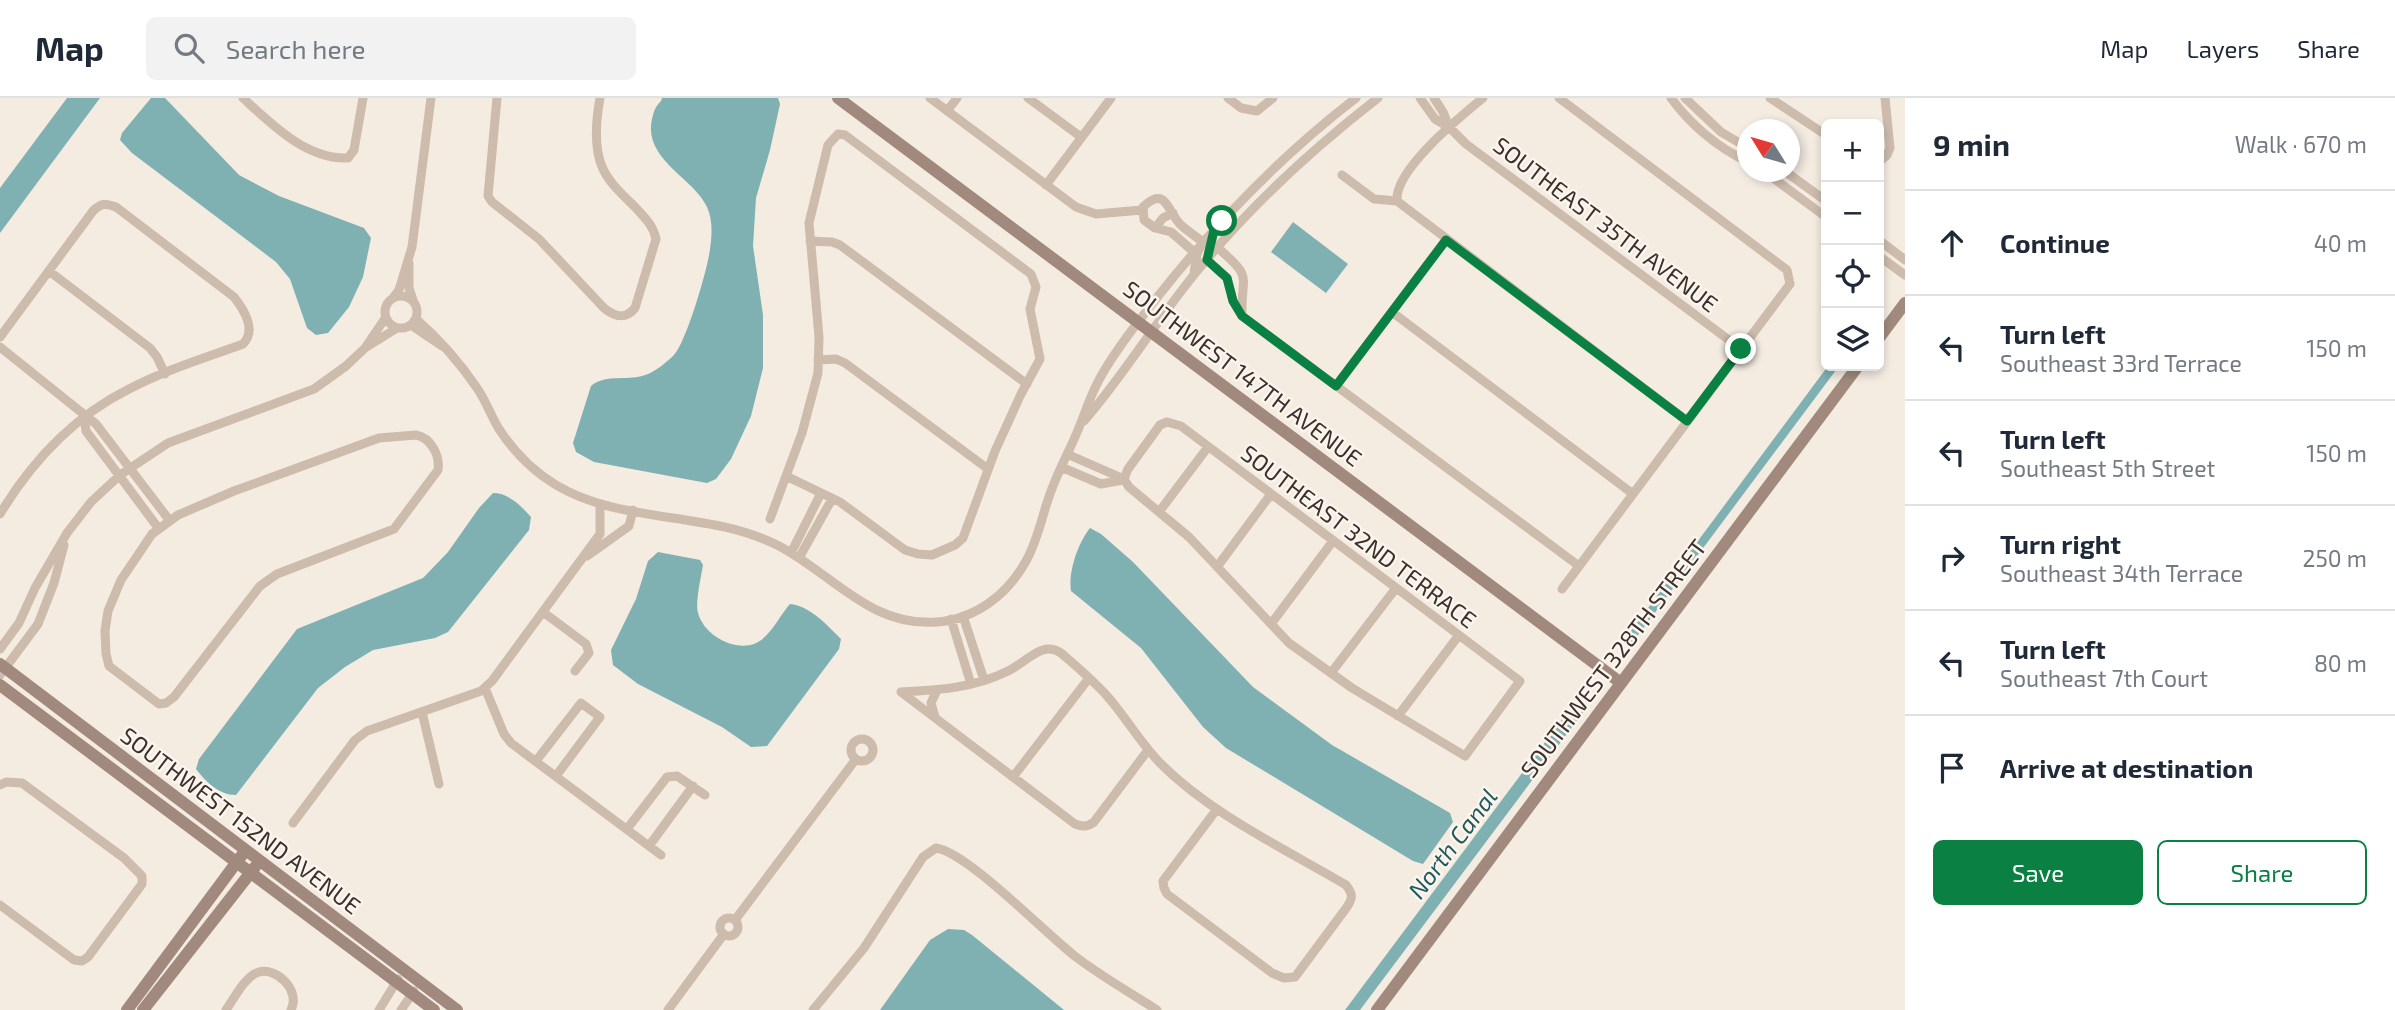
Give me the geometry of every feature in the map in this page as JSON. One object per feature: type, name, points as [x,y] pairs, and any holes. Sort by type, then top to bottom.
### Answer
[{"type":"street","points":[[243,98],[300,144],[332,159],[348,158],[354,150],[363,98]]},
{"type":"street","points":[[413,322],[417,309],[409,288],[409,262],[431,98]]},
{"type":"street","points":[[497,98],[488,196],[539,239],[604,308],[621,317],[629,315],[635,308],[656,239],[654,228],[610,180],[602,167],[597,147],[596,117],[600,98]]},
{"type":"street","name":"SOUTHWEST 147TH AVENUE","points":[[838,98],[1621,683]]},
{"type":"street","points":[[930,98],[1086,212],[1096,214],[1142,210],[1148,202],[1160,199],[1167,203],[1178,222],[1203,242]]},
{"type":"street","points":[[947,111],[957,98]]},
{"type":"street","points":[[1028,98],[1082,137]]},
{"type":"street","points":[[1046,185],[1111,98]]},
{"type":"street","points":[[1228,98],[1241,108],[1257,111],[1273,98]]},
{"type":"street","points":[[413,322],[432,341],[443,347],[478,389],[498,428],[524,460],[553,483],[600,504],[723,526],[752,535],[795,556],[855,598],[890,617],[911,622],[939,622],[963,616],[988,605],[1019,573],[1030,555],[1053,486],[1096,386],[1139,321],[1194,252],[1272,170],[1356,98]]},
{"type":"street","points":[[1080,426],[1109,393],[1152,330],[1207,260],[1273,189],[1338,129],[1378,98]]},
{"type":"street","name":"SOUTHEAST 35TH AVENUE","points":[[1420,98],[1435,119],[1741,349]]},
{"type":"street","name":"SOUTHEAST 35TH AVENUE","points":[[1434,98],[1449,127]]},
{"type":"street","points":[[1397,201],[1396,194],[1400,184],[1437,136],[1483,98]]},
{"type":"street","points":[[1559,98],[1787,270],[1790,277],[1790,284],[1562,589]]},
{"type":"street","points":[[1671,98],[1698,129],[1737,156]]},
{"type":"street","points":[[1685,98],[1721,132],[1737,141]]},
{"type":"street","points":[[1770,98],[1787,103],[1821,131]]},
{"type":"street","points":[[1884,157],[1890,148],[1885,98]]},
{"type":"street","points":[[769,519],[812,400],[818,373],[809,223],[828,145],[838,134],[845,135],[1031,274],[1036,287],[1030,309],[1040,359],[988,469],[963,538],[944,552],[932,555],[905,550],[858,514],[786,476]]},
{"type":"street","points":[[1342,175],[1374,199],[1397,201],[1687,421]]},
{"type":"street","points":[[1779,182],[1821,213]]},
{"type":"street","points":[[1800,182],[1821,197]]},
{"type":"street","points":[[0,337],[93,211],[106,203],[117,207],[234,297],[250,326],[250,332],[243,344],[130,388],[84,416],[49,447],[15,489],[0,514]]},
{"type":"street","points":[[1142,210],[1144,220],[1156,228],[1171,232],[1194,252]]},
{"type":"street","points":[[1156,228],[1163,218],[1173,213]]},
{"type":"street","points":[[1207,260],[1214,230]]},
{"type":"street","points":[[1336,386],[1446,240]]},
{"type":"street","points":[[810,241],[840,245],[1027,384]]},
{"type":"street","points":[[1194,275],[1203,242]]},
{"type":"street","points":[[1884,244],[1905,260]]},
{"type":"street","points":[[1218,248],[1239,267],[1243,275],[1245,281],[1242,316]]},
{"type":"street","points":[[1207,260],[1227,278],[1233,301],[1242,316],[1579,566]]},
{"type":"street","points":[[1884,260],[1905,275]]},
{"type":"street","points":[[397,328],[392,326],[386,317],[386,306],[400,290],[409,262]]},
{"type":"street","points":[[49,271],[150,348],[165,374]]},
{"type":"street","points":[[393,298],[404,296],[413,300]]},
{"type":"street","points":[[1884,331],[1905,303]]},
{"type":"street","points":[[1392,312],[1633,494]]},
{"type":"street","points":[[365,348],[386,317]]},
{"type":"street","points":[[0,649],[19,623],[35,588],[67,533],[91,502],[120,475],[168,443],[314,389],[346,366],[365,348],[397,328],[413,322]]},
{"type":"street","points":[[0,348],[73,404],[100,430],[170,521]]},
{"type":"street","points":[[818,360],[836,359],[845,363],[988,469]]},
{"type":"street","name":"SOUTHWEST 328TH STREET","points":[[1377,1010],[1854,371]]},
{"type":"street","points":[[84,416],[86,431],[159,529]]},
{"type":"street","name":"SOUTHEAST 32ND TERRACE","points":[[1124,479],[1160,425],[1173,423],[1520,681],[1465,757],[1398,716]]},
{"type":"street","points":[[91,438],[100,430]]},
{"type":"street","points":[[424,436],[439,460],[438,470],[394,529],[277,574],[260,586],[166,704],[159,704],[109,666],[105,631],[108,611],[121,580],[152,534],[159,529],[195,507],[379,438],[424,436]]},
{"type":"street","points":[[1159,512],[1208,447]]},
{"type":"street","points":[[1067,454],[1124,479],[1189,537],[1289,643],[1398,716],[1459,635]]},
{"type":"street","points":[[1061,467],[1101,484],[1124,479]]},
{"type":"street","points":[[795,556],[821,493]]},
{"type":"street","points":[[1217,566],[1271,494]]},
{"type":"street","points":[[795,556],[832,499]]},
{"type":"street","points":[[145,509],[154,502]]},
{"type":"street","points":[[293,823],[355,740],[367,731],[481,691],[492,681],[600,534],[600,504]]},
{"type":"street","points":[[585,556],[629,526],[633,510]]},
{"type":"street","points":[[811,513],[821,518]]},
{"type":"street","points":[[2,669],[38,624],[54,583],[67,533]]},
{"type":"street","points":[[600,534],[609,542]]},
{"type":"street","points":[[1271,624],[1333,541]]},
{"type":"street","points":[[1331,673],[1396,588]]},
{"type":"street","points":[[543,612],[586,644],[589,653],[575,671]]},
{"type":"street","points":[[963,616],[984,680]]},
{"type":"street","points":[[951,619],[971,684]]},
{"type":"street","points":[[1148,750],[1086,827],[1075,824],[901,692],[937,691],[971,684],[1020,665],[1046,648],[1053,648],[1061,653],[1108,697],[1148,750],[1186,787],[1217,809],[1346,885],[1352,893],[1352,900],[1295,977],[1289,979],[1272,973],[1167,894],[1164,888],[1163,881],[1217,809]]},
{"type":"street","name":"SOUTHWEST 152ND AVENUE","points":[[2,669],[246,849],[404,970],[434,1010]]},
{"type":"street","points":[[1013,777],[1089,678]]},
{"type":"street","name":"SOUTHWEST 152ND AVENUE","points":[[0,685],[396,981],[416,988],[457,1010]]},
{"type":"street","points":[[485,688],[504,734],[511,743],[661,855]]},
{"type":"street","points":[[936,719],[932,715],[931,703],[937,691]]},
{"type":"street","points":[[536,761],[581,703],[600,717],[556,776]]},
{"type":"street","points":[[422,712],[439,784]]},
{"type":"street","points":[[668,1010],[724,934],[732,935],[737,931],[735,920],[856,760]]},
{"type":"street","points":[[627,830],[667,777],[677,776],[705,794]]},
{"type":"street","points":[[0,905],[74,960],[82,961],[88,957],[142,884],[142,876],[124,858],[22,783],[3,783]]},
{"type":"street","points":[[649,846],[693,786]]},
{"type":"street","points":[[813,1010],[863,948],[912,873],[931,849],[940,848],[957,857],[995,886],[1075,956],[1157,1010]]},
{"type":"street","points":[[127,1010],[246,849]]},
{"type":"street","points":[[143,1010],[260,860]]},
{"type":"street","points":[[379,1010],[404,970]]},
{"type":"street","points":[[228,1010],[249,979],[261,972],[276,976],[291,988],[294,1002],[290,1010]]},
{"type":"street","points":[[401,1010],[416,988]]},
{"type":"water","points":[[67,98],[100,98],[0,233],[0,188]]},
{"type":"water","points":[[151,98],[165,98],[239,175],[279,196],[364,228],[371,238],[363,277],[349,307],[328,333],[316,335],[307,328],[290,279],[276,262],[132,153],[120,140],[122,133]]},
{"type":"water","points":[[662,98],[778,98],[780,104],[756,198],[753,246],[763,315],[763,368],[751,416],[731,459],[716,479],[707,483],[594,462],[576,452],[573,443],[591,386],[604,380],[648,374],[674,355],[690,321],[705,272],[712,233],[707,207],[691,186],[662,157],[651,133],[653,114]]},
{"type":"water","points":[[1293,222],[1348,264],[1326,293],[1271,252]]},
{"type":"water","points":[[1824,371],[1835,371],[1629,645],[1626,643],[1628,635]]},
{"type":"water","points":[[493,493],[514,501],[531,517],[529,530],[448,632],[435,638],[373,650],[345,667],[318,688],[236,795],[213,787],[204,779],[196,769],[199,759],[297,629],[423,578],[448,552]]},
{"type":"water","points":[[1090,528],[1101,534],[1133,562],[1253,687],[1332,745],[1450,813],[1453,822],[1423,864],[1413,861],[1226,748],[1203,727],[1141,648],[1071,591],[1075,558]]},
{"type":"water","points":[[658,552],[700,560],[703,565],[698,613],[706,628],[720,639],[746,646],[760,641],[790,604],[811,612],[841,639],[839,649],[767,746],[751,747],[722,727],[638,684],[613,665],[611,650],[636,599],[648,561]]},
{"type":"water","name":"North Canal","points":[[1578,698],[1587,701],[1587,707],[1360,1010],[1345,1010]]},
{"type":"water","points":[[948,929],[964,930],[972,935],[1064,1010],[880,1010],[930,940]]},
{"type":"route","points":[[1222,221],[1214,230],[1207,260],[1227,278],[1233,301],[1242,316],[1336,386],[1446,240],[1687,421],[1741,349]]}]
